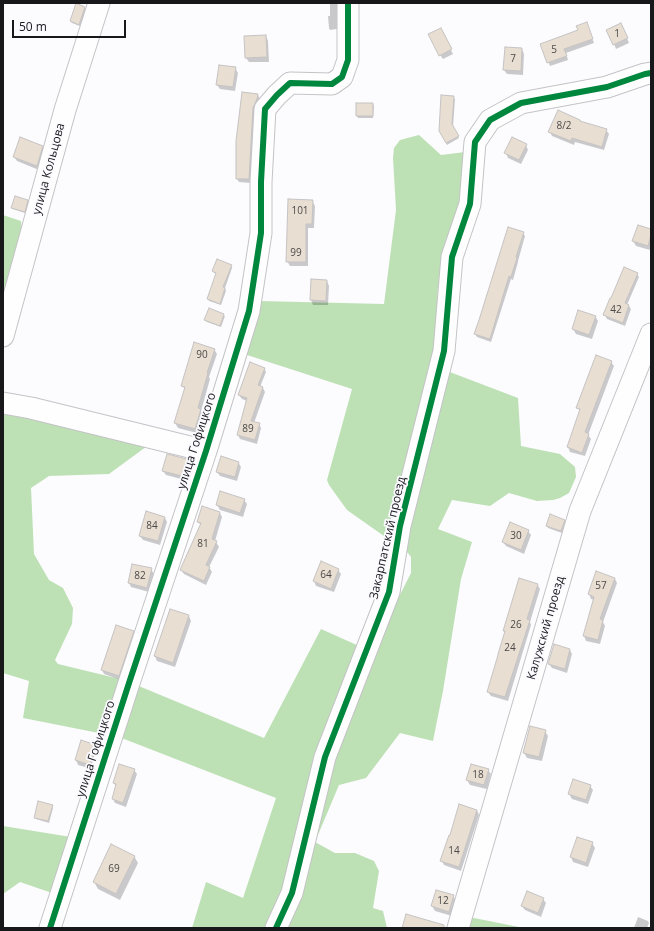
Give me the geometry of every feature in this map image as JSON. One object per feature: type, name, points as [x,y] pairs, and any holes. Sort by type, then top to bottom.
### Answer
[{"type":"street","name":"улица Кольцова","points":[[3,336],[65,110],[99,3]]},
{"type":"street","name":"улица Гофицкого","points":[[50,928],[206,450],[249,311],[261,233],[261,182],[265,109],[277,95],[290,84],[332,84],[342,77],[348,60],[348,3]]},
{"type":"street","name":"Закарпатский проезд","points":[[276,928],[292,893],[325,757],[389,592],[400,526],[444,351],[452,257],[470,204],[476,142],[490,120],[521,103],[607,87],[651,73]]},
{"type":"street","name":"Калужский проезд","points":[[458,928],[580,511],[651,334]]},
{"type":"street","points":[[3,403],[31,408],[206,450]]},
{"type":"green space","points":[[419,135],[441,155],[465,152],[467,199],[438,287],[434,366],[518,398],[521,446],[560,454],[575,467],[576,477],[569,493],[553,500],[537,501],[509,493],[490,506],[452,500],[438,529],[472,542],[461,579],[443,691],[433,741],[400,733],[366,778],[339,785],[315,842],[335,853],[355,853],[374,861],[379,871],[373,908],[383,911],[387,928],[192,928],[206,882],[243,898],[276,798],[119,737],[23,718],[29,681],[3,673],[3,408],[154,441],[109,474],[49,476],[31,488],[34,554],[49,580],[63,588],[73,608],[72,624],[55,660],[58,664],[124,680],[264,738],[321,629],[359,646],[375,644],[411,573],[411,557],[408,553],[347,510],[327,480],[352,389],[244,354],[259,301],[384,304],[396,210],[393,158],[394,148],[400,140]]},
{"type":"green space","points":[[3,215],[21,221],[23,245],[3,309]]},
{"type":"green space","points":[[3,826],[71,837],[52,893],[20,882],[3,894]]},
{"type":"green space","points":[[469,917],[524,928],[465,928]]},
{"type":"building","points":[[76,3],[85,7],[79,25],[70,21]]},
{"type":"building","points":[[587,22],[593,39],[564,49],[567,56],[547,63],[540,44],[578,30],[576,26]]},
{"type":"building","points":[[621,23],[628,38],[613,45],[606,30]]},
{"type":"building","points":[[441,28],[452,49],[439,56],[428,34]]},
{"type":"building","points":[[266,35],[267,57],[245,58],[244,36]]},
{"type":"building","points":[[505,47],[522,48],[521,71],[503,70]]},
{"type":"building","points":[[219,65],[236,67],[233,87],[216,85]]},
{"type":"building","points":[[242,92],[258,94],[253,108],[249,179],[236,179],[236,141]]},
{"type":"building","points":[[441,95],[454,96],[452,124],[459,136],[446,143],[439,131]]},
{"type":"building","points":[[356,103],[373,103],[373,116],[356,116]]},
{"type":"building","points":[[558,110],[580,121],[607,129],[602,147],[572,138],[571,141],[548,132]]},
{"type":"building","points":[[20,137],[43,146],[37,166],[13,157]]},
{"type":"building","points":[[512,137],[527,144],[519,160],[504,153]]},
{"type":"building","points":[[15,196],[28,200],[25,212],[11,208]]},
{"type":"building","points":[[288,199],[313,200],[312,224],[306,224],[306,262],[286,262]]},
{"type":"building","points":[[638,225],[651,229],[648,246],[632,241]]},
{"type":"building","points":[[508,227],[524,232],[511,277],[509,276],[490,339],[474,334]]},
{"type":"building","points":[[217,259],[232,265],[223,287],[225,288],[220,304],[207,299],[216,273],[212,271]]},
{"type":"building","points":[[624,267],[638,273],[625,303],[629,305],[623,323],[603,315]]},
{"type":"building","points":[[311,279],[327,280],[326,301],[310,300]]},
{"type":"building","points":[[209,308],[224,314],[220,326],[204,320]]},
{"type":"building","points":[[578,310],[596,316],[589,335],[572,329]]},
{"type":"building","points":[[194,342],[215,349],[198,408],[201,409],[195,429],[174,423],[185,387],[181,386]]},
{"type":"building","points":[[596,355],[612,361],[585,432],[589,434],[582,453],[567,447],[580,409],[576,408]]},
{"type":"building","points":[[250,362],[265,368],[258,385],[263,387],[251,421],[260,423],[255,440],[237,435],[247,398],[238,395]]},
{"type":"building","points":[[167,454],[187,459],[182,476],[162,471]]},
{"type":"building","points":[[221,456],[239,462],[235,477],[216,472]]},
{"type":"building","points":[[220,491],[245,499],[240,513],[216,505]]},
{"type":"building","points":[[202,506],[220,512],[212,539],[217,541],[206,565],[210,567],[204,581],[180,570],[201,523],[197,522]]},
{"type":"building","points":[[146,511],[165,517],[158,541],[139,536]]},
{"type":"building","points":[[550,514],[565,520],[561,531],[546,526]]},
{"type":"building","points":[[510,522],[529,530],[521,550],[502,542]]},
{"type":"building","points":[[321,561],[339,569],[331,589],[313,581]]},
{"type":"building","points":[[132,564],[152,568],[147,588],[128,583]]},
{"type":"building","points":[[596,571],[615,578],[600,619],[603,620],[598,640],[583,636],[594,597],[588,594]]},
{"type":"building","points":[[519,578],[538,584],[527,619],[530,620],[505,697],[487,692]]},
{"type":"building","points":[[170,609],[189,615],[173,663],[154,656]]},
{"type":"building","points":[[116,625],[134,631],[119,676],[101,670]]},
{"type":"building","points":[[554,644],[570,649],[565,669],[548,664]]},
{"type":"building","points":[[530,726],[546,730],[539,757],[523,753]]},
{"type":"building","points":[[81,740],[96,745],[90,765],[75,760]]},
{"type":"building","points":[[119,764],[135,769],[123,803],[112,799],[116,784],[113,783]]},
{"type":"building","points":[[471,764],[489,769],[484,785],[466,780]]},
{"type":"building","points":[[573,779],[591,785],[586,800],[568,794]]},
{"type":"building","points":[[38,801],[53,805],[48,821],[34,818]]},
{"type":"building","points":[[459,804],[477,810],[459,867],[440,861],[450,835]]},
{"type":"building","points":[[577,837],[593,842],[586,863],[570,857]]},
{"type":"building","points":[[111,844],[135,856],[116,894],[93,882]]},
{"type":"building","points":[[436,890],[454,895],[449,912],[431,906]]},
{"type":"building","points":[[527,891],[544,898],[538,913],[521,906]]},
{"type":"building","points":[[406,914],[444,925],[444,928],[402,928]]},
{"type":"cycle path","points":[[50,928],[206,451],[249,311],[261,233],[261,182],[265,109],[290,83],[332,84],[342,77],[348,60],[348,3]]},
{"type":"cycle path","points":[[276,928],[292,893],[325,757],[389,592],[400,526],[444,351],[452,257],[470,204],[475,142],[490,120],[521,103],[607,87],[651,73]]}]
